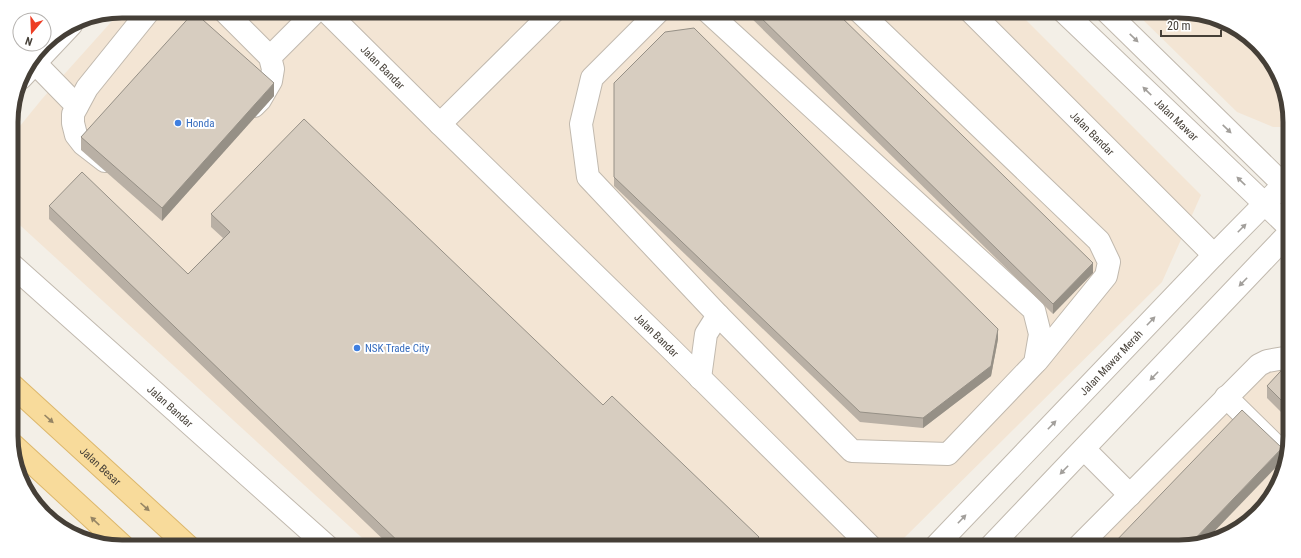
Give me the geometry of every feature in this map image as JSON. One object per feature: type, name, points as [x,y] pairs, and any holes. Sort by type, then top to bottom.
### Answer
[{"type":"main road","name":"Jalan Besar","points":[[18,390],[181,540]]},
{"type":"main road","points":[[19,451],[116,540]]},
{"type":"street","points":[[119,172],[83,144],[76,134],[73,123],[73,114],[87,88],[142,18]]},
{"type":"street","points":[[231,18],[270,57],[273,69],[271,81],[260,100],[239,122]]},
{"type":"street","points":[[270,57],[309,18]]},
{"type":"street","name":"Jalan Bandar","points":[[333,18],[864,540]]},
{"type":"street","points":[[440,124],[547,18]]},
{"type":"street","points":[[652,18],[592,78],[581,124],[588,177],[718,315],[852,451],[948,454],[1035,363],[1106,276],[1109,262],[1099,241],[866,18]]},
{"type":"street","points":[[715,18],[1034,310],[1040,334],[1035,363]]},
{"type":"street","name":"Jalan Bandar","points":[[977,18],[1214,255]]},
{"type":"street","name":"Jalan Mawar","points":[[1070,18],[1283,221]]},
{"type":"street","points":[[1113,18],[1283,181]]},
{"type":"street","points":[[31,72],[77,106]]},
{"type":"street","name":"Jalan Mawar Merah","points":[[942,540],[1214,255],[1265,204],[1283,188]]},
{"type":"street","points":[[997,540],[1283,239]]},
{"type":"street","name":"Jalan Bandar","points":[[18,270],[320,540]]},
{"type":"street","points":[[700,378],[706,334],[718,315]]},
{"type":"street","points":[[669,347],[706,334]]},
{"type":"street","points":[[1090,540],[1130,495],[1226,397],[1263,362],[1283,358]]},
{"type":"street","points":[[1226,397],[1282,452]]},
{"type":"street","points":[[1084,449],[1130,495]]},
{"type":"shaded area","points":[[1024,18],[1201,195],[1162,282],[902,540],[364,540],[18,223],[18,128],[42,99],[114,19]]},
{"type":"shaded area","points":[[1141,18],[1179,18],[1199,20],[1219,26],[1231,32],[1252,49],[1269,70],[1275,82],[1282,109],[1283,127],[1273,127],[1237,112]]},
{"type":"shaded area","points":[[1283,354],[1283,436],[1281,456],[1275,476],[1269,488],[1252,509],[1231,526],[1219,532],[1199,538],[1185,540],[1078,540],[1259,358]]},
{"type":"building","name":"Honda","points":[[189,18],[201,18],[274,83],[162,208],[81,137]]},
{"type":"building","points":[[761,18],[842,18],[1093,263],[1053,304]]},
{"type":"building","points":[[694,28],[998,329],[991,366],[923,418],[860,412],[614,177],[614,83],[665,32]]},
{"type":"building","name":"NSK Trade City","points":[[304,119],[603,405],[612,396],[759,537],[756,540],[397,540],[49,206],[82,172],[188,274],[230,232],[211,214]]},
{"type":"building","points":[[1283,369],[1283,402],[1267,386]]},
{"type":"building","points":[[1242,410],[1282,448],[1195,539],[1185,540],[1117,540]]},
{"type":"place","name":"Honda","points":[[178,123]]},
{"type":"place","name":"NSK Trade City","points":[[357,348]]}]
